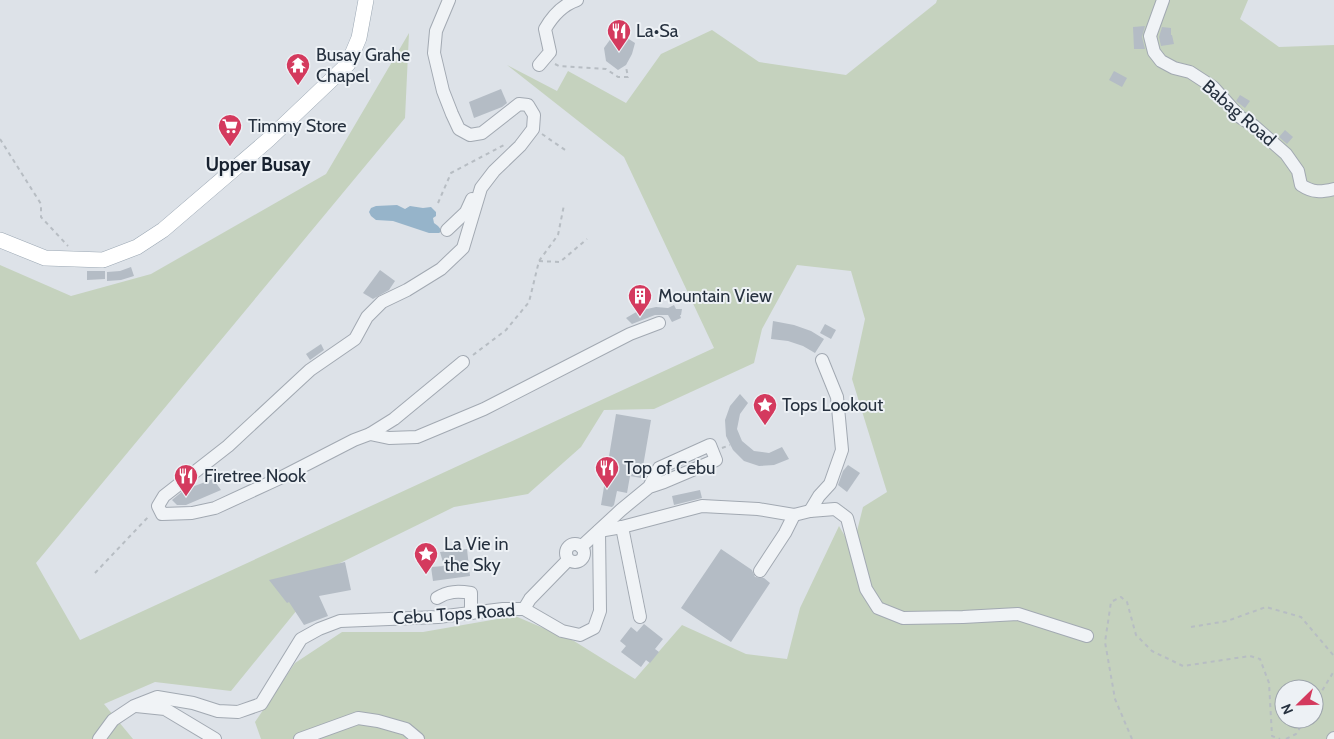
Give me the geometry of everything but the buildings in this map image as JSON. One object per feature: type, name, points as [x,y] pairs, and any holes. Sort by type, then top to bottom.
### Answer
[{"type":"main road","points":[[0,240],[45,258],[103,260],[136,247],[163,230],[268,140],[348,64],[359,38],[366,0]]},
{"type":"street","points":[[447,230],[466,212],[474,194],[520,146],[533,129],[534,115],[528,105],[519,104],[482,132],[470,135],[456,132],[443,91],[434,53],[436,31],[449,0]]},
{"type":"street","points":[[542,62],[550,52],[545,29],[552,17],[561,8],[578,0]]},
{"type":"street","name":"Babag Road","points":[[1163,0],[1150,36],[1154,52],[1160,61],[1174,68],[1190,72],[1214,87],[1240,117],[1254,126],[1286,154],[1298,171],[1301,185],[1310,191],[1319,192],[1334,189]]},
{"type":"street","points":[[463,362],[394,419],[370,434],[354,440],[280,478],[214,508],[192,513],[162,514],[158,506],[164,496],[228,446],[310,370],[356,339],[367,318],[382,302],[441,269],[463,248],[481,188]]},
{"type":"street","points":[[370,434],[389,438],[417,437],[484,409],[615,341],[659,323]]},
{"type":"street","points":[[810,512],[819,496],[830,484],[842,450],[836,397],[822,360]]},
{"type":"street","points":[[524,608],[530,599],[568,560],[566,556],[567,548],[574,544],[581,547],[649,487],[716,460],[710,445],[659,468],[649,487]]},
{"type":"street","points":[[599,531],[622,527],[702,506],[758,509],[794,515],[835,508],[847,518],[866,589],[878,608],[903,618],[1018,614],[1086,636]]},
{"type":"street","points":[[760,571],[785,533],[794,515]]},
{"type":"street","points":[[622,527],[640,617]]},
{"type":"street","name":"Cebu Tops Road","points":[[99,739],[113,720],[134,706],[158,697],[193,703],[218,711],[238,712],[261,704],[301,639],[319,629],[340,621],[438,617],[471,612],[524,608],[562,631],[580,635],[594,628],[600,611],[599,531]]},
{"type":"street","points":[[437,598],[442,594],[455,591],[470,593],[471,612]]},
{"type":"street","points":[[134,706],[165,709],[214,739]]},
{"type":"street","points":[[300,739],[358,718],[378,721],[406,729],[418,739]]},
{"type":"path","points":[[542,62],[559,66],[606,69],[618,76],[628,77],[626,66]]},
{"type":"path","points":[[533,129],[568,152]]},
{"type":"path","points":[[0,139],[42,204],[41,217],[80,259]]},
{"type":"path","points":[[438,203],[451,173],[514,139],[520,146]]},
{"type":"path","points":[[463,362],[506,330],[528,302],[539,261],[558,235],[564,205]]},
{"type":"path","points":[[539,261],[560,262],[587,239]]},
{"type":"path","points":[[95,573],[158,506]]},
{"type":"path","points":[[1132,739],[1115,699],[1105,642],[1111,602],[1121,597],[1127,602],[1136,635],[1152,651],[1183,666],[1250,656],[1260,659],[1269,683],[1272,736],[1280,739]]},
{"type":"path","points":[[1191,627],[1227,621],[1266,607],[1301,617],[1334,656]]},
{"type":"path","points":[[1324,688],[1334,671]]},
{"type":"path","points":[[1286,739],[1296,734],[1299,729]]},
{"type":"green space","points":[[937,0],[1248,0],[1240,19],[1279,47],[1334,45],[1334,739],[261,739],[255,722],[295,663],[342,632],[423,632],[515,616],[574,641],[635,679],[682,625],[746,654],[787,659],[800,608],[839,526],[870,579],[857,531],[863,507],[887,492],[852,379],[865,319],[851,271],[797,265],[762,329],[754,363],[654,409],[604,410],[581,447],[528,494],[454,507],[332,567],[231,691],[155,682],[104,704],[133,739],[0,739],[0,265],[71,296],[151,274],[326,174],[409,33],[405,118],[36,563],[80,640],[714,348],[624,157],[507,65],[557,91],[568,71],[626,103],[661,54],[712,30],[759,62],[846,75],[936,3]]},
{"type":"water","points":[[397,205],[405,209],[410,206],[431,207],[436,212],[436,216],[433,218],[434,223],[442,231],[439,233],[429,233],[393,221],[376,220],[369,212],[371,208],[376,206]]},
{"type":"place","name":"La•Sa","points":[[619,52]]},
{"type":"place","name":"Busay Grahe Chapel","points":[[298,86]]},
{"type":"place","name":"Timmy Store","points":[[230,147]]},
{"type":"place","name":"Mountain View","points":[[640,317]]},
{"type":"place","name":"Tops Lookout","points":[[765,426]]},
{"type":"place","name":"Top of Cebu","points":[[607,489]]},
{"type":"place","name":"Firetree Nook","points":[[186,497]]},
{"type":"place","name":"La Vie in the Sky","points":[[426,575]]},
{"type":"district","name":"Upper Busay","points":[[258,164]]}]
